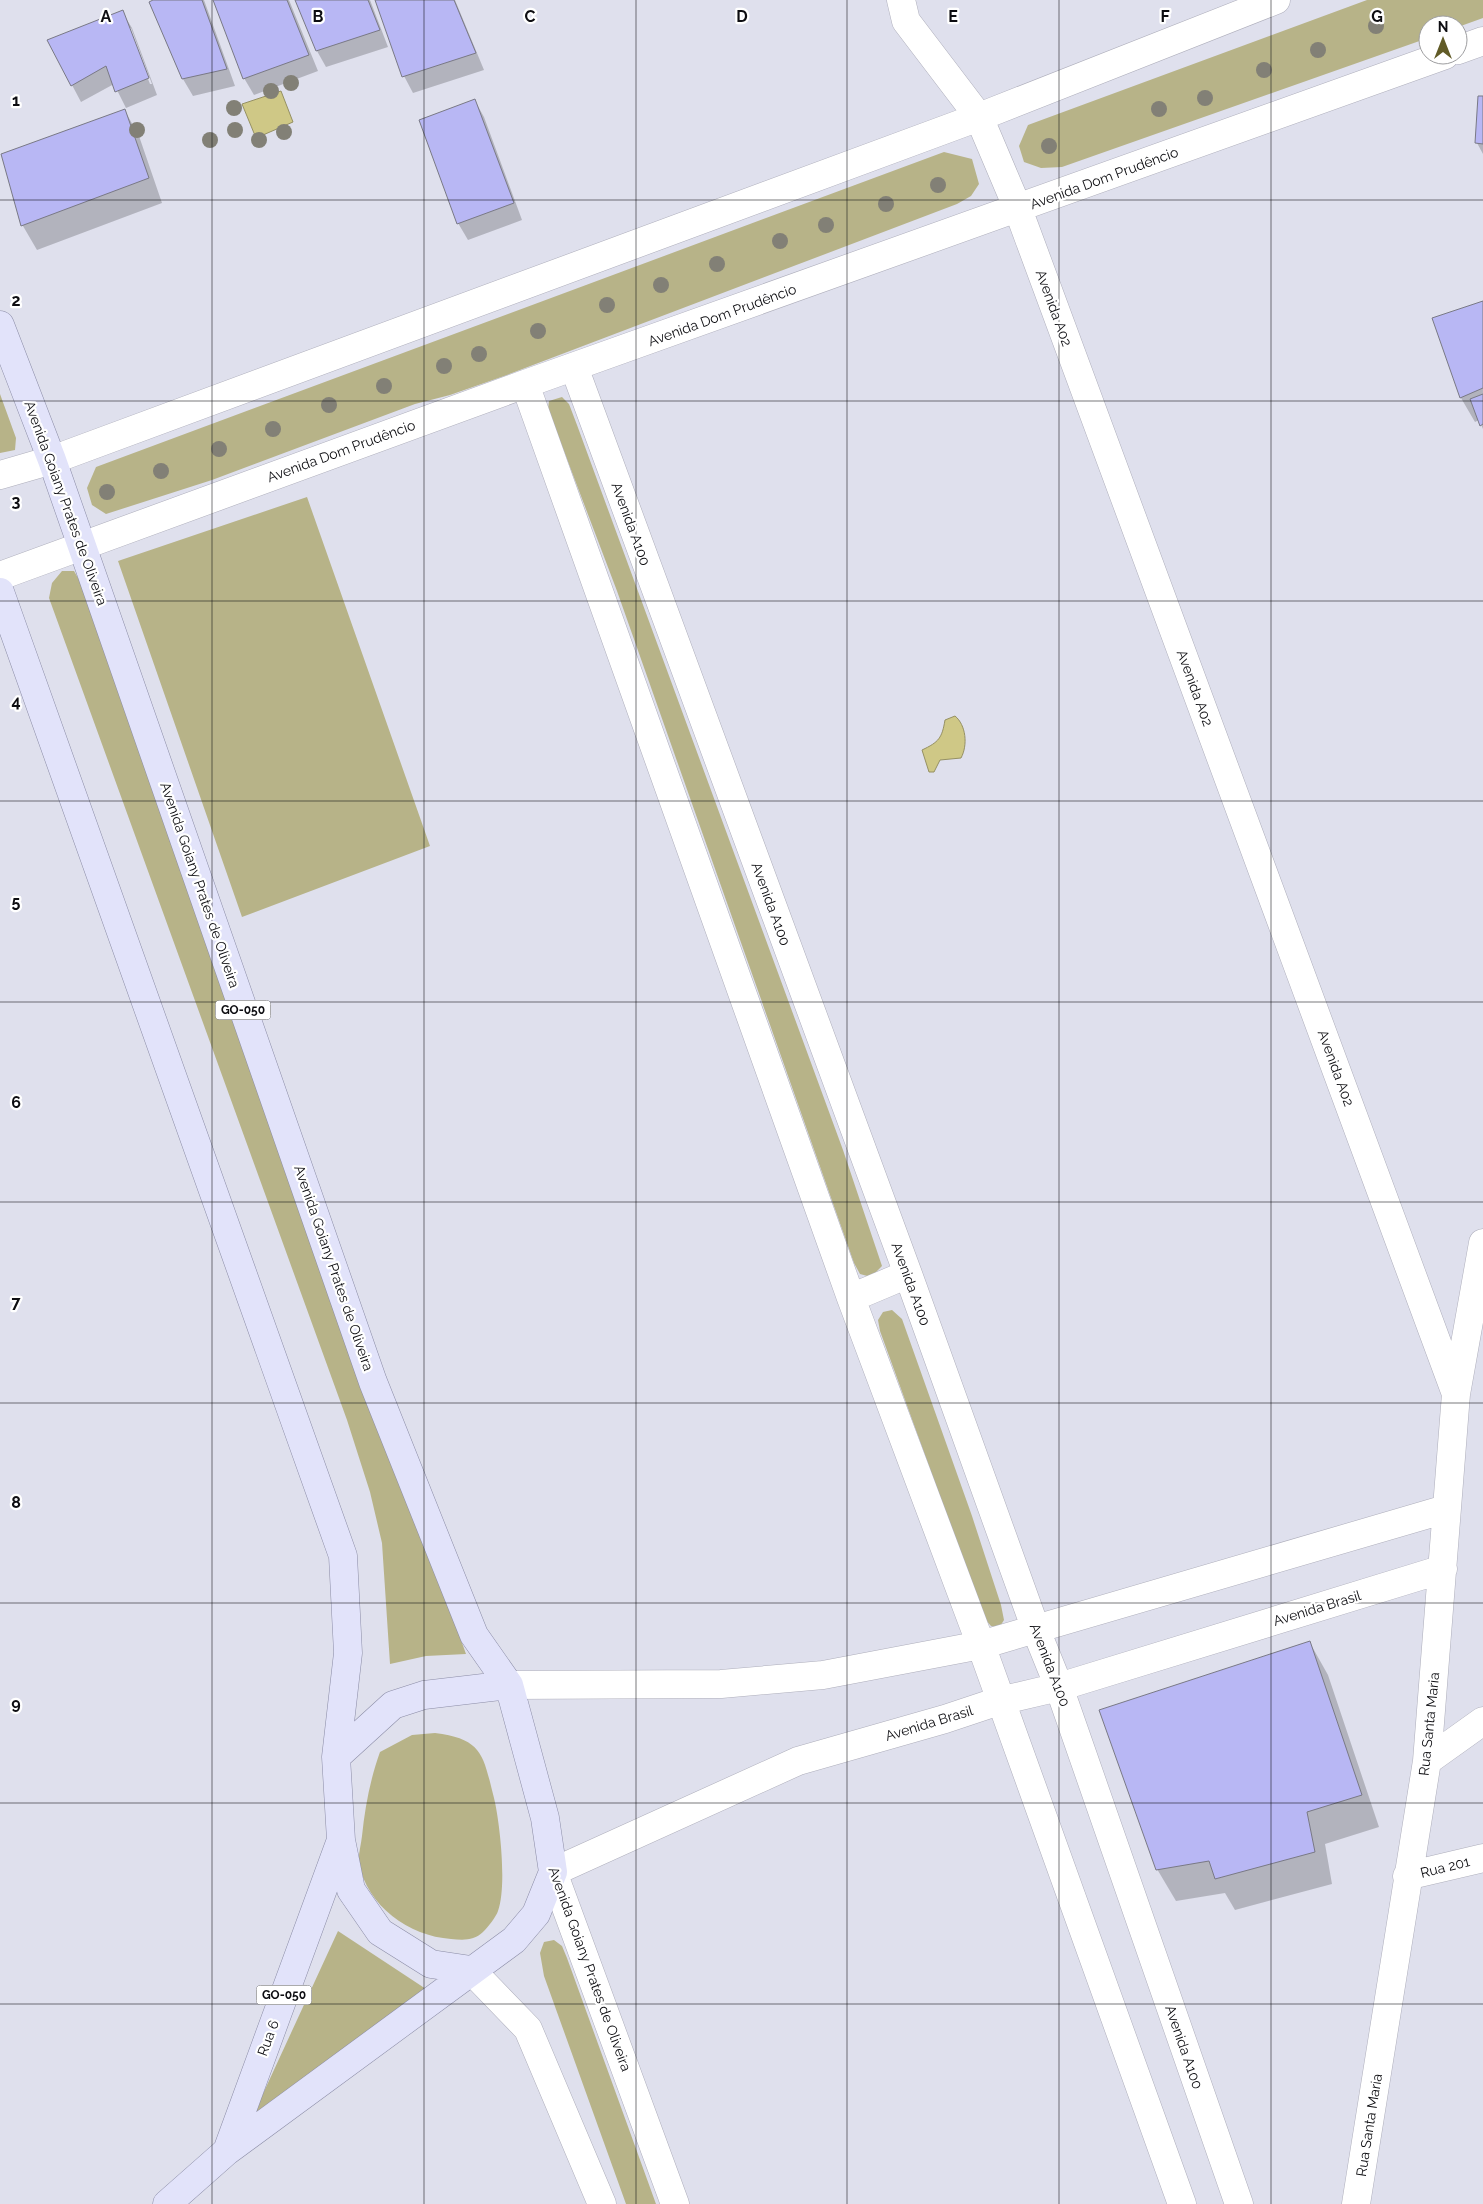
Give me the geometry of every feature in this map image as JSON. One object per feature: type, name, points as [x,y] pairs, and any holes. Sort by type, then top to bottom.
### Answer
[{"type":"main road","name":"Avenida Goiany Prates de Oliveira","points":[[0,325],[52,460],[374,1382],[474,1635],[509,1685],[545,1818],[553,1872]]},
{"type":"main road","name":"GO-050","points":[[0,592],[343,1556],[348,1653],[336,1757],[341,1840]]},
{"type":"main road","points":[[336,1757],[393,1705],[424,1696],[509,1685]]},
{"type":"main road","points":[[341,1840],[351,1890],[380,1932],[431,1964],[471,1970]]},
{"type":"main road","name":"Rua 6","points":[[227,2151],[341,1840]]},
{"type":"main road","name":"GO-050","points":[[471,1970],[514,1940],[536,1914],[553,1872]]},
{"type":"main road","name":"Rua 6","points":[[167,2204],[227,2151],[471,1970]]},
{"type":"street","name":"Avenida A02","points":[[901,0],[906,21],[978,117],[1018,209],[1456,1394]]},
{"type":"street","points":[[0,475],[52,460],[978,117],[1276,0]]},
{"type":"street","points":[[1468,46],[1483,41]]},
{"type":"street","name":"Avenida Dom Prudêncio","points":[[0,576],[525,384],[1418,65]]},
{"type":"street","name":"Avenida A100","points":[[574,368],[908,1274],[1036,1630],[1059,1687],[1239,2204]]},
{"type":"street","points":[[525,384],[851,1298],[981,1645],[999,1701],[1182,2204]]},
{"type":"street","name":"Rua Santa Maria","points":[[1356,2204],[1407,1876],[1428,1761],[1456,1394],[1483,1242]]},
{"type":"street","points":[[851,1298],[908,1274]]},
{"type":"street","points":[[509,1685],[721,1684],[823,1675],[981,1645],[1446,1509]]},
{"type":"street","name":"Avenida Brasil","points":[[553,1872],[798,1761],[944,1719],[999,1701],[1059,1687],[1442,1569]]},
{"type":"street","points":[[1428,1761],[1483,1721]]},
{"type":"street","name":"Rua 201","points":[[1407,1876],[1483,1858]]},
{"type":"street","name":"Avenida Goiany Prates de Oliveira","points":[[553,1872],[675,2204]]},
{"type":"street","points":[[471,1970],[528,2029],[594,2200]]},
{"type":"shaded area","points":[[1367,0],[1483,0],[1483,18],[1468,23],[1468,15],[1418,15],[1418,42],[1062,167],[1041,168],[1024,162],[1019,146],[1028,125]]},
{"type":"shaded area","points":[[281,91],[293,122],[256,138],[242,104]]},
{"type":"shaded area","points":[[944,152],[972,159],[979,184],[971,196],[957,204],[507,375],[450,395],[415,404],[212,480],[106,514],[92,505],[87,488],[96,467]]},
{"type":"shaded area","points":[[0,394],[16,438],[15,450],[0,453]]},
{"type":"shaded area","points":[[562,397],[569,404],[577,425],[843,1150],[882,1266],[871,1277],[860,1274],[854,1263],[617,591],[548,409],[549,401]]},
{"type":"shaded area","points":[[307,497],[430,846],[242,917],[118,561]]},
{"type":"shaded area","points":[[62,571],[74,571],[85,590],[466,1654],[426,1656],[390,1664],[382,1543],[370,1492],[347,1420],[49,598],[52,583]]},
{"type":"shaded area","points":[[955,716],[962,725],[965,736],[965,747],[961,758],[940,760],[934,772],[929,772],[922,750],[939,739],[945,720]]},
{"type":"shaded area","points":[[892,1310],[902,1319],[972,1516],[1001,1605],[1004,1620],[999,1628],[991,1626],[984,1618],[880,1331],[878,1320],[883,1312]]},
{"type":"shaded area","points":[[435,1733],[463,1740],[472,1745],[478,1752],[487,1771],[496,1809],[502,1854],[501,1900],[494,1919],[480,1935],[468,1939],[435,1937],[420,1932],[392,1916],[371,1893],[359,1863],[366,1804],[380,1752],[412,1735]]},
{"type":"shaded area","points":[[338,1931],[426,1989],[250,2122]]},
{"type":"shaded area","points":[[554,1940],[562,1946],[567,1958],[656,2204],[626,2204],[544,1976],[540,1953],[544,1942]]},
{"type":"building","points":[[153,0],[202,0],[227,69],[182,79],[149,2]]},
{"type":"building","points":[[213,0],[287,0],[309,55],[243,79]]},
{"type":"building","points":[[295,0],[368,0],[380,30],[316,51]]},
{"type":"building","points":[[375,0],[454,0],[476,53],[402,77]]},
{"type":"building","points":[[123,10],[149,78],[115,92],[106,66],[71,86],[47,40]]},
{"type":"building","points":[[1478,96],[1483,96],[1483,144],[1475,143]]},
{"type":"building","points":[[475,99],[514,203],[457,224],[419,120]]},
{"type":"building","points":[[125,109],[149,178],[21,226],[1,154]]},
{"type":"building","points":[[1483,301],[1483,388],[1460,398],[1432,318]]},
{"type":"building","points":[[1483,394],[1483,424],[1480,426],[1470,399]]},
{"type":"building","points":[[1310,1641],[1362,1795],[1307,1812],[1315,1852],[1215,1879],[1209,1861],[1156,1870],[1099,1710]]}]
